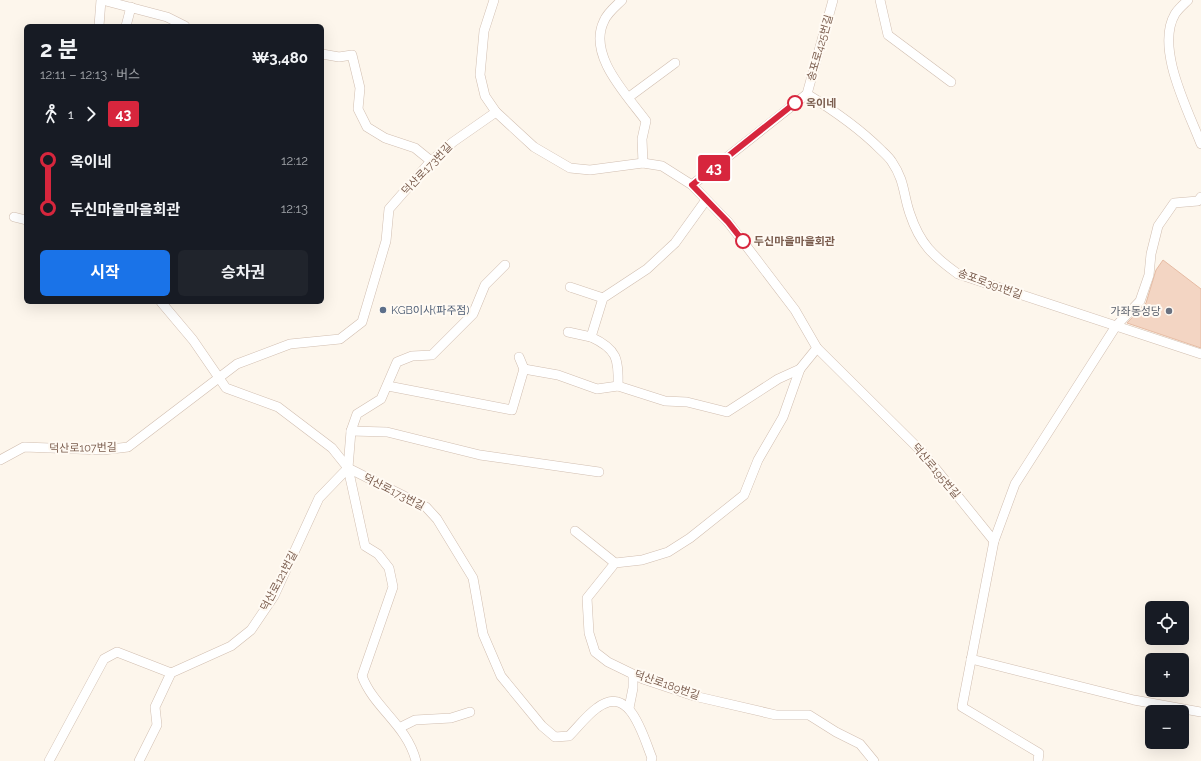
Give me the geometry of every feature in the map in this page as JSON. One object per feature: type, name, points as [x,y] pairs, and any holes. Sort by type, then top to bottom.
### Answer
[{"type":"street","points":[[99,24],[102,0],[167,17],[181,24]]},
{"type":"street","name":"덕산로195번길","points":[[494,0],[484,31],[480,75],[485,96],[496,112],[534,147],[570,168],[590,170],[643,163],[662,166],[692,185],[728,222],[790,304],[817,348],[923,453],[994,541]]},
{"type":"street","points":[[622,0],[604,20],[598,40],[605,65],[646,121],[642,139],[643,163]]},
{"type":"street","name":"송포로425번길","points":[[692,185],[807,94],[833,0]]},
{"type":"street","points":[[880,0],[888,35],[950,82]]},
{"type":"street","points":[[1188,0],[1175,14],[1169,34],[1170,54],[1175,76],[1201,144]]},
{"type":"street","points":[[127,24],[131,7]]},
{"type":"street","points":[[324,54],[339,57],[352,55],[360,88],[358,109],[367,127],[385,138],[415,148],[431,161]]},
{"type":"street","points":[[629,97],[675,63]]},
{"type":"street","name":"송포로391번길","points":[[807,94],[836,112],[863,134],[892,161],[903,184],[909,213],[921,240],[935,258],[958,274],[1201,354]]},
{"type":"street","name":"덕산로173번길","points":[[218,378],[237,364],[290,344],[340,339],[362,322],[386,241],[388,209],[431,161],[453,142],[496,112]]},
{"type":"street","points":[[1038,761],[1039,753],[962,707],[994,541],[1016,484],[1116,326],[1140,301],[1149,275],[1151,254],[1158,226],[1174,203],[1198,201],[1201,198]]},
{"type":"street","points":[[591,337],[603,298],[647,269],[675,243],[706,200]]},
{"type":"street","points":[[14,217],[24,220]]},
{"type":"street","points":[[348,468],[351,431],[357,414],[381,399],[388,386],[396,362],[412,356],[432,355],[473,314],[485,285],[505,265]]},
{"type":"street","points":[[570,287],[603,298]]},
{"type":"street","points":[[163,304],[193,340],[226,388],[278,407],[332,448],[348,468]]},
{"type":"street","points":[[568,332],[591,337],[604,343],[615,354],[618,371],[618,386]]},
{"type":"street","points":[[575,531],[615,563],[642,560],[668,552],[690,538],[744,495],[758,460],[784,417],[800,369],[817,348]]},
{"type":"street","points":[[388,386],[512,410],[524,369],[519,357]]},
{"type":"street","points":[[524,369],[558,375],[597,389],[618,386],[665,401],[687,402],[727,412],[778,379],[800,369]]},
{"type":"street","name":"덕산로107번길","points":[[0,460],[24,447],[103,450],[128,447],[218,378]]},
{"type":"street","points":[[351,431],[387,432],[480,455],[599,472]]},
{"type":"street","name":"덕산로173번길","points":[[348,468],[426,507],[437,519],[473,578],[483,634],[501,676],[542,726],[555,737],[569,736],[597,708],[609,702],[618,702],[629,708]]},
{"type":"street","name":"덕산로173번길","points":[[348,468],[365,546],[378,554],[389,568],[392,587],[362,676],[367,689],[401,727],[416,761]]},
{"type":"street","name":"덕산로121번길","points":[[171,673],[231,646],[251,630],[274,596],[320,498],[348,468]]},
{"type":"street","name":"덕산로189번길","points":[[615,563],[587,598],[589,632],[595,652],[608,662],[643,679],[694,696],[776,715],[809,715],[860,744],[874,761]]},
{"type":"street","points":[[49,761],[104,659],[116,652],[171,673],[155,707],[157,725],[139,761]]},
{"type":"street","points":[[971,659],[1134,700],[1201,712]]},
{"type":"street","points":[[633,675],[633,688],[629,708],[636,718],[652,758],[651,761]]},
{"type":"street","points":[[401,727],[415,720],[451,718],[470,712]]},
{"type":"building","name":"가좌동성당","points":[[1163,260],[1201,289],[1201,348],[1127,323],[1146,303],[1156,270]]},
{"type":"bus line","name":"43","points":[[743,241],[728,222],[692,185],[795,103]]},
{"type":"place","name":"옥이네","points":[[795,103]]},
{"type":"place","name":"두신마을마을회관","points":[[743,241]]},
{"type":"place","name":"KGB이사(파주점)","points":[[383,310]]},
{"type":"place","name":"가좌동성당","points":[[1169,311]]}]
